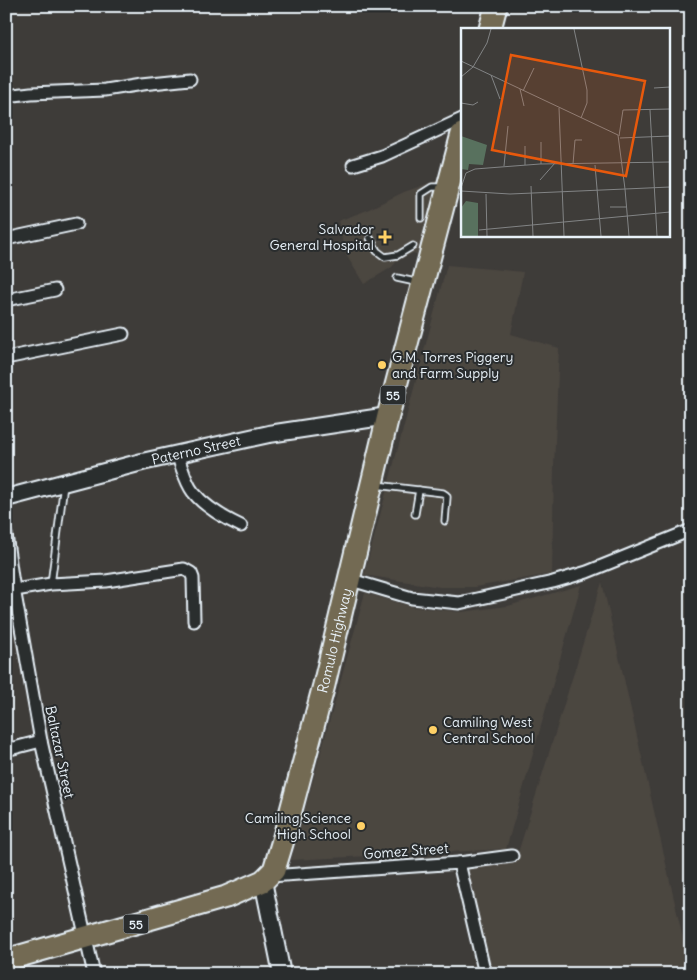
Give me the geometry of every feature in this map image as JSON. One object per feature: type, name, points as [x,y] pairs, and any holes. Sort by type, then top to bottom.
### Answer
[{"type":"highway","points":[[490,28],[496,6]]},
{"type":"highway","name":"Romulo Highway","points":[[266,878],[276,864],[287,828],[324,685],[371,484],[423,283],[442,197],[461,136]]},
{"type":"highway","name":"55","points":[[6,960],[226,897],[266,878]]},
{"type":"street","points":[[6,96],[105,90],[190,79]]},
{"type":"street","points":[[353,165],[461,133]]},
{"type":"street","points":[[6,239],[76,224]]},
{"type":"street","points":[[6,300],[55,290]]},
{"type":"street","points":[[6,358],[122,334]]},
{"type":"street","name":"Paterno Street","points":[[6,498],[65,482],[269,434],[388,416]]},
{"type":"street","points":[[177,455],[192,491],[224,518],[241,526]]},
{"type":"street","points":[[348,579],[412,598],[459,603],[554,582],[586,572],[691,530]]},
{"type":"street","name":"Baltazar Street","points":[[6,534],[41,741],[94,974]]},
{"type":"street","points":[[14,590],[51,584],[106,581],[184,569],[191,573],[193,578],[194,620]]},
{"type":"street","points":[[6,750],[41,741]]},
{"type":"street","points":[[459,863],[512,856]]},
{"type":"street","name":"Gomez Street","points":[[266,878],[459,863],[485,974]]},
{"type":"street","points":[[266,878],[282,974]]},
{"type":"lane","points":[[421,218],[421,194],[432,187],[440,186],[442,197]]},
{"type":"lane","points":[[370,238],[378,251],[385,257],[398,255],[413,246]]},
{"type":"lane","points":[[397,278],[423,283]]},
{"type":"lane","points":[[51,584],[65,482]]},
{"type":"lane","points":[[371,484],[446,494],[445,521]]},
{"type":"lane","points":[[415,514],[419,490]]},
{"type":"shaded area","name":"Salvador General Hospital","points":[[444,178],[424,257],[413,253],[397,261],[392,267],[364,284],[345,253],[338,221],[365,211],[404,192]]},
{"type":"shaded area","points":[[447,265],[523,272],[511,334],[559,348],[552,574],[474,587],[440,587],[364,575]]},
{"type":"shaded area","points":[[602,582],[691,974],[493,974],[465,860],[518,853]]},
{"type":"shaded area","name":"Camiling West Central School","points":[[581,585],[506,849],[291,860],[365,593],[413,607],[461,612],[508,606]]},
{"type":"place","name":"Salvador General Hospital","points":[[385,237]]},
{"type":"place","name":"G.M. Torres Piggery and Farm Supply","points":[[382,365]]},
{"type":"place","name":"Camiling West Central School","points":[[433,730]]},
{"type":"place","name":"Camiling Science High School","points":[[361,826]]}]
